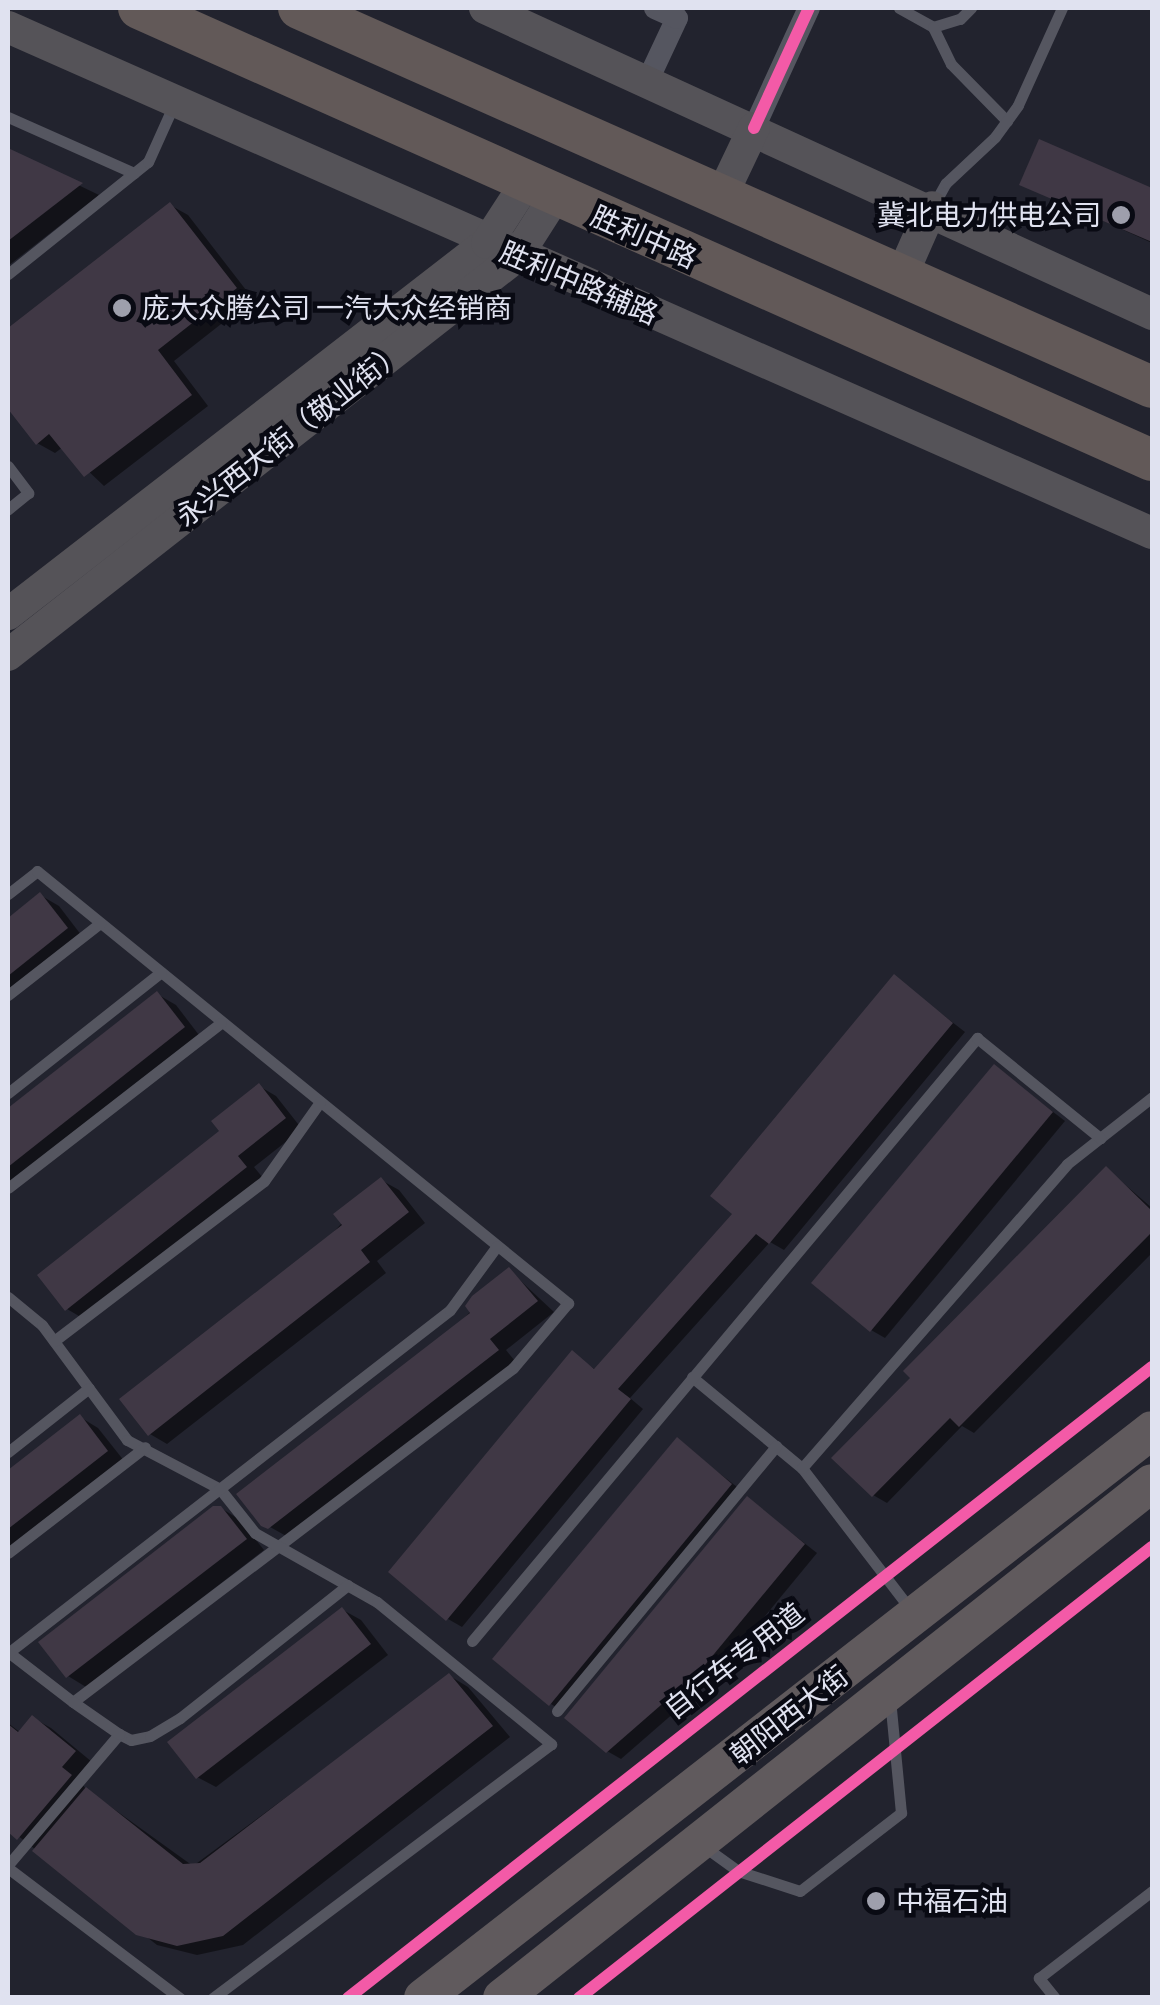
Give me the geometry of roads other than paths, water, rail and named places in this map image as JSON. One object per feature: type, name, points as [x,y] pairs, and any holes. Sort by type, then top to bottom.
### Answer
[{"type":"highway","name":"胜利中路","points":[[138,8],[1152,460]]},
{"type":"highway","points":[[299,8],[365,21],[722,195],[1152,386]]},
{"type":"main road","points":[[486,8],[526,16],[648,80],[932,207],[1152,314]]},
{"type":"main road","name":"胜利中路辅路","points":[[8,26],[502,250],[1152,533]]},
{"type":"main road","points":[[722,195],[754,128]]},
{"type":"main road","name":"永兴西大街（敬业街）","points":[[8,655],[502,250],[540,190]]},
{"type":"main road","points":[[902,275],[932,207]]},
{"type":"main road","name":"永兴西大街（敬业街）","points":[[8,614],[502,250]]},
{"type":"main road","name":"朝阳西大街","points":[[423,1998],[917,1617],[1152,1430]]},
{"type":"main road","name":"朝阳西大街","points":[[502,1998],[1152,1482]]},
{"type":"street","points":[[648,80],[678,18],[655,8]]},
{"type":"street","points":[[754,128],[809,8]]},
{"type":"lane","points":[[900,8],[933,27],[958,74],[1007,121]]},
{"type":"lane","points":[[933,27],[971,8]]},
{"type":"lane","points":[[932,207],[946,183],[1007,121],[1062,8]]},
{"type":"lane","points":[[8,274],[148,162],[175,102]]},
{"type":"lane","points":[[8,117],[134,173]]},
{"type":"lane","points":[[8,466],[28,493],[8,509]]},
{"type":"lane","points":[[8,894],[37,871],[568,1303],[513,1368],[73,1702]]},
{"type":"lane","points":[[8,996],[100,923]]},
{"type":"lane","points":[[8,1093],[161,972]]},
{"type":"lane","points":[[8,1188],[222,1023]]},
{"type":"lane","points":[[472,1641],[977,1038],[1100,1138]]},
{"type":"lane","points":[[802,1468],[1067,1164],[1152,1096]]},
{"type":"lane","points":[[54,1341],[264,1181],[320,1102]]},
{"type":"lane","points":[[348,1584],[180,1718],[150,1736],[131,1740],[8,1652],[450,1310],[497,1246]]},
{"type":"lane","points":[[8,1298],[54,1341],[127,1440],[145,1446],[220,1489],[255,1533],[348,1584],[551,1744],[213,1998]]},
{"type":"lane","points":[[692,1378],[802,1468],[917,1617]]},
{"type":"lane","points":[[8,1452],[89,1388]]},
{"type":"lane","points":[[8,1553],[145,1446]]},
{"type":"lane","points":[[556,1711],[776,1446]]},
{"type":"lane","points":[[699,1842],[738,1871],[800,1890],[901,1814],[889,1693]]},
{"type":"lane","points":[[119,1734],[8,1866],[180,1998]]},
{"type":"lane","points":[[1055,1998],[1039,1978],[1152,1891]]},
{"type":"place","name":"冀北电力供电公司","points":[[1121,215]]},
{"type":"place","name":"庞大众腾公司 一汽大众经销商","points":[[122,308]]},
{"type":"place","name":"中福石油","points":[[876,1901]]}]
